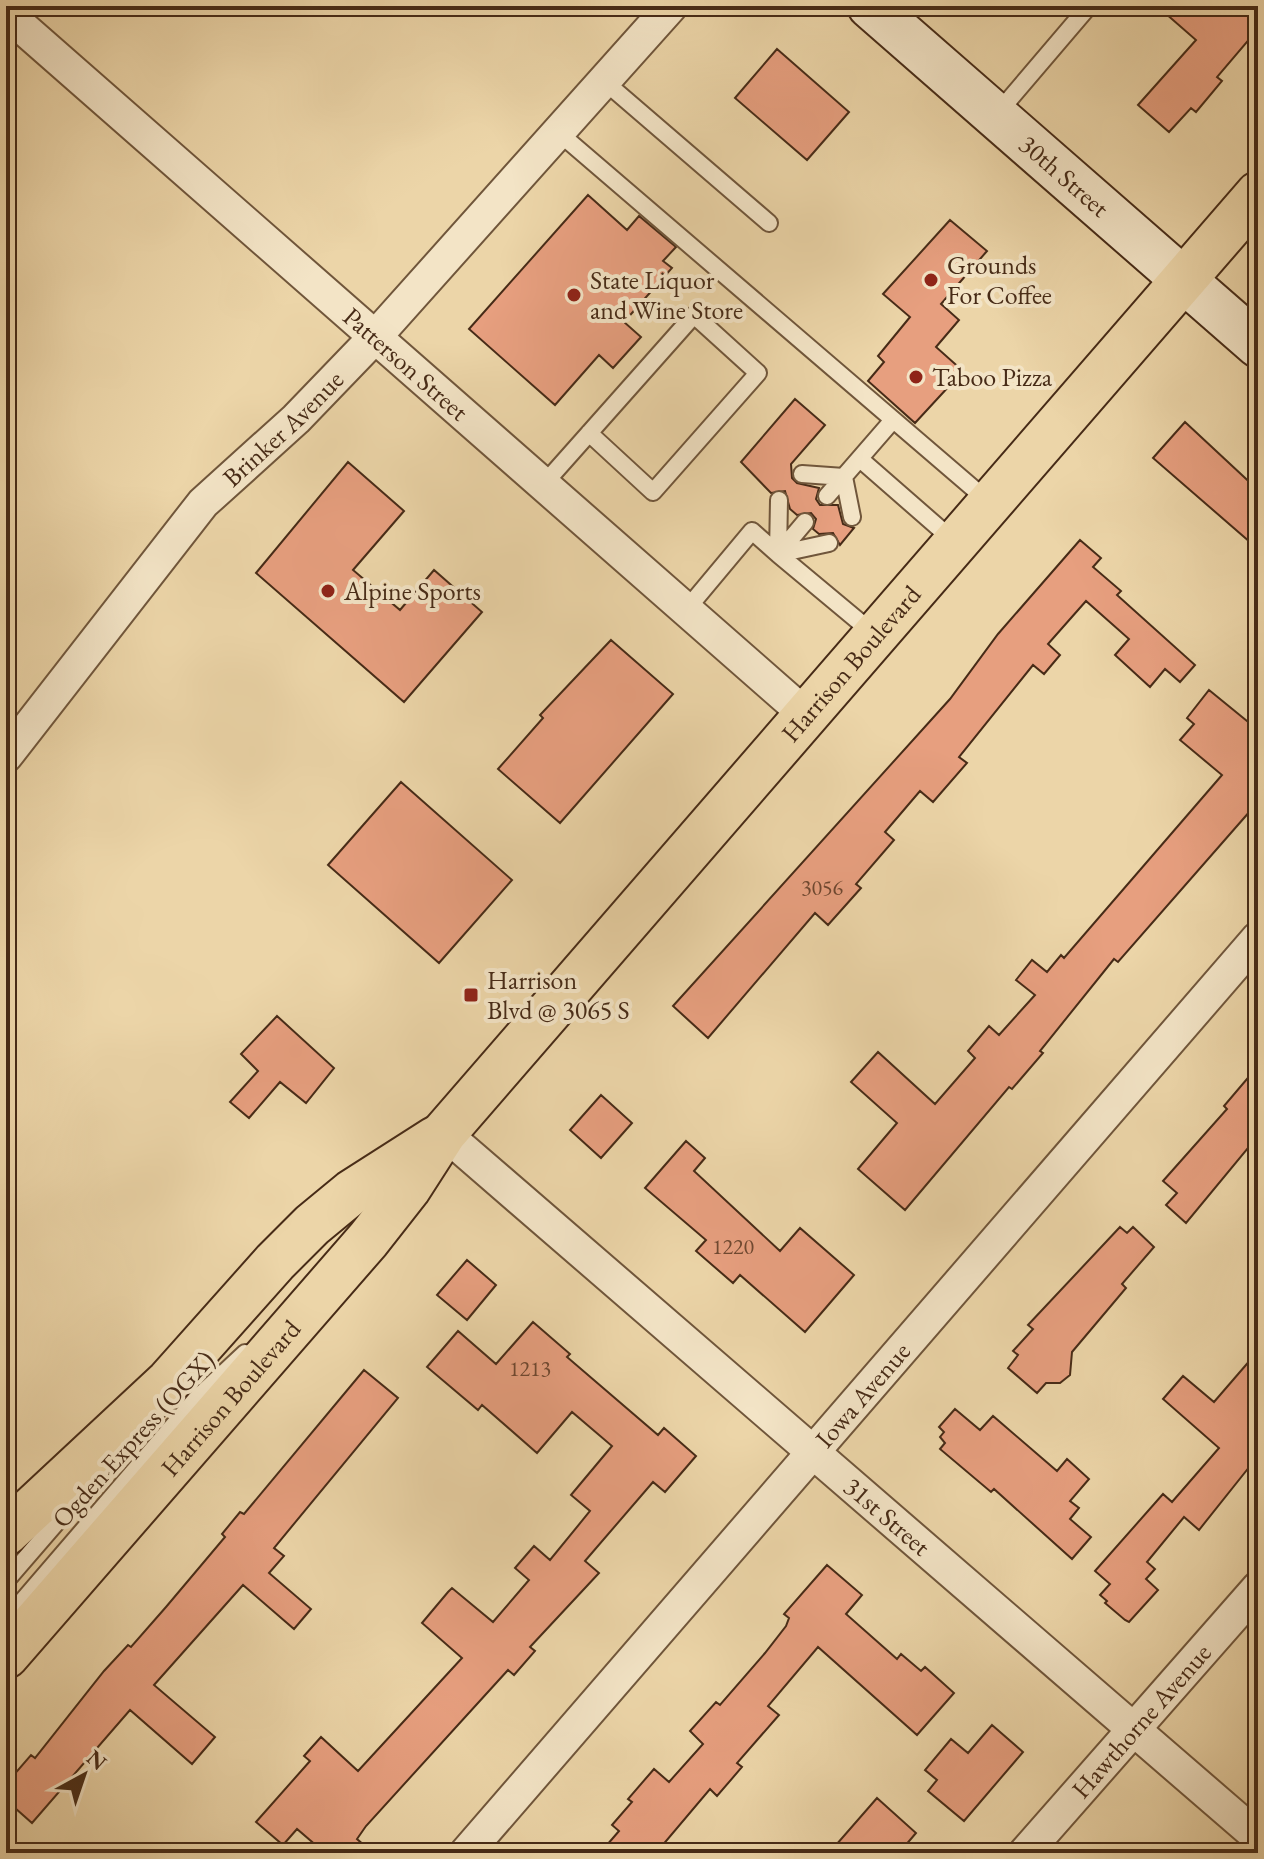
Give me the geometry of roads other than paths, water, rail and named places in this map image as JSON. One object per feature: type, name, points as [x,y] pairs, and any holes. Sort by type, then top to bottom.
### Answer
[{"type":"main road","name":"30th Street","points":[[870,6],[1258,345]]},
{"type":"main road","name":"Harrison Boulevard","points":[[6,1656],[343,1268],[399,1200],[444,1133],[1258,194]]},
{"type":"main road","name":"Harrison Boulevard","points":[[6,1533],[169,1381],[312,1225],[386,1169],[444,1133]]},
{"type":"street","name":"Brinker Avenue","points":[[6,756],[203,503],[296,419],[375,337],[671,6]]},
{"type":"street","name":"Patterson Street","points":[[6,13],[806,715]]},
{"type":"street","name":"Iowa Avenue","points":[[466,1853],[1258,938]]},
{"type":"street","name":"31st Street","points":[[444,1133],[1258,1837]]},
{"type":"street","name":"Hawthorne Avenue","points":[[1025,1853],[1258,1588]]},
{"type":"lane","points":[[996,116],[1089,6]]},
{"type":"lane","points":[[604,81],[769,223]]},
{"type":"lane","points":[[558,132],[990,503]]},
{"type":"lane","points":[[543,485],[589,433],[694,315],[758,373],[653,492],[589,433]]},
{"type":"lane","points":[[827,496],[893,420]]},
{"type":"lane","points":[[860,459],[956,543]]},
{"type":"lane","points":[[802,474],[844,477]]},
{"type":"lane","points":[[844,477],[852,517]]},
{"type":"lane","points":[[778,554],[779,500]]},
{"type":"lane","points":[[778,554],[805,522]]},
{"type":"lane","points":[[686,610],[752,531],[876,635]]},
{"type":"lane","points":[[778,554],[829,543]]},
{"type":"lane","name":"Ogden Express (OGX)","points":[[6,1620],[197,1398],[343,1268]]},
{"type":"lane","name":"Ogden Express (OGX)","points":[[6,1581],[109,1462],[169,1381]]},
{"type":"place","name":"Grounds For Coffee","points":[[931,280]]},
{"type":"place","name":"State Liquor and Wine Store","points":[[574,295]]},
{"type":"place","name":"Taboo Pizza","points":[[916,377]]},
{"type":"place","name":"Alpine Sports","points":[[328,591]]},
{"type":"place","name":"Harrison Blvd @ 3065 S","points":[[471,995]]}]
